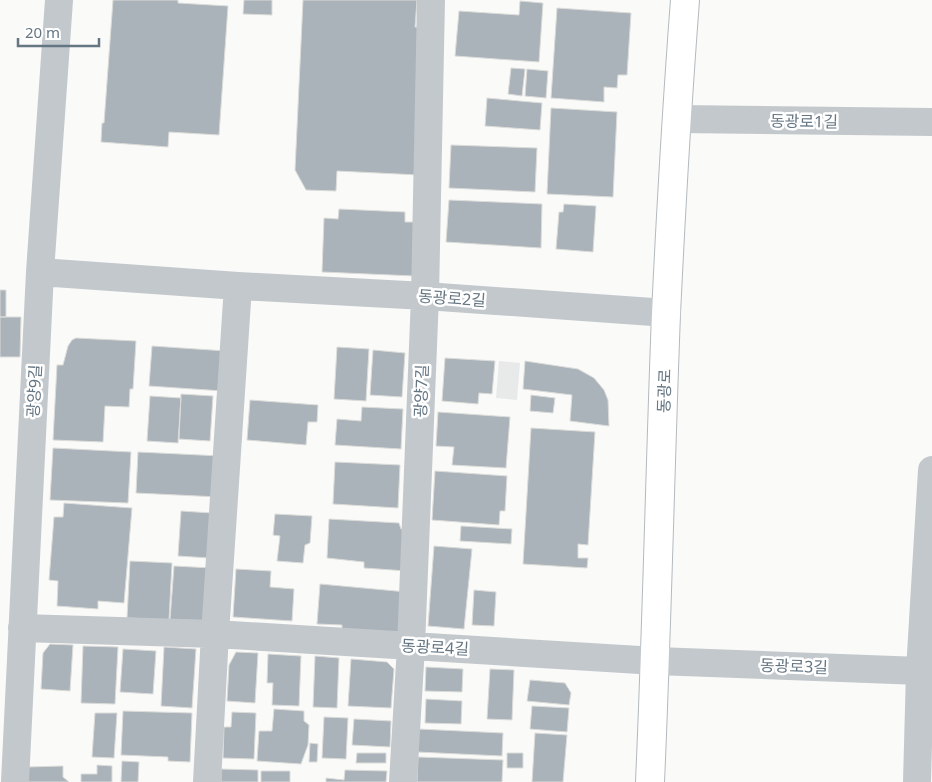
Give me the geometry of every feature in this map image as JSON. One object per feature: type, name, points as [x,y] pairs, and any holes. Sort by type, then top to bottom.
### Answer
[{"type":"main road","points":[[669,0],[681,47]]},
{"type":"main road","name":"동광로","points":[[650,782],[656,661],[666,313],[685,0]]},
{"type":"main road","points":[[681,47],[698,0]]},
{"type":"street","name":"광양9길","points":[[15,782],[40,272],[59,0]]},
{"type":"street","name":"광양7길","points":[[403,782],[411,646],[425,296],[431,0]]},
{"type":"street","name":"동광로1길","points":[[677,119],[932,122]]},
{"type":"street","name":"동광로2길","points":[[40,272],[666,313]]},
{"type":"street","points":[[206,782],[238,286]]},
{"type":"street","points":[[917,782],[926,672],[932,470]]},
{"type":"street","name":"동광로4길","points":[[22,628],[215,634],[656,661]]},
{"type":"street","name":"동광로3길","points":[[656,661],[926,672]]},
{"type":"shaded area","points":[[499,361],[520,363],[517,400],[496,398]]},
{"type":"building","points":[[113,0],[178,0],[178,3],[228,6],[219,135],[169,132],[168,147],[101,142]]},
{"type":"building","points":[[244,0],[272,0],[272,15],[243,14]]},
{"type":"building","points":[[303,0],[417,0],[415,27],[426,28],[419,175],[337,171],[336,191],[306,190],[295,170]]},
{"type":"building","points":[[520,1],[543,3],[539,62],[455,56],[459,11],[519,15]]},
{"type":"building","points":[[557,8],[631,13],[627,75],[618,75],[617,88],[604,87],[604,102],[551,98]]},
{"type":"building","points":[[511,68],[525,69],[522,96],[508,94]]},
{"type":"building","points":[[527,69],[548,71],[546,98],[525,96]]},
{"type":"building","points":[[487,98],[542,103],[540,130],[485,126]]},
{"type":"building","points":[[551,108],[617,112],[613,197],[547,194]]},
{"type":"building","points":[[451,145],[537,148],[535,192],[449,188]]},
{"type":"building","points":[[449,200],[542,204],[541,248],[446,242]]},
{"type":"building","points":[[564,204],[596,206],[593,252],[556,249],[559,212],[563,212]]},
{"type":"building","points":[[339,209],[405,212],[405,222],[417,222],[415,276],[322,272],[324,218],[338,219]]},
{"type":"building","points":[[0,290],[6,290],[6,317],[0,317]]},
{"type":"building","points":[[0,317],[21,317],[20,357],[0,357]]},
{"type":"building","points":[[76,338],[136,341],[133,389],[130,389],[129,407],[105,406],[103,442],[53,440],[57,365],[63,365],[68,346]]},
{"type":"building","points":[[152,346],[226,351],[223,391],[149,386]]},
{"type":"building","points":[[337,347],[369,349],[366,401],[334,399]]},
{"type":"building","points":[[373,350],[405,353],[402,397],[370,395]]},
{"type":"building","points":[[445,358],[495,361],[492,394],[479,393],[478,404],[442,401]]},
{"type":"building","points":[[525,361],[578,369],[594,378],[604,390],[608,400],[609,426],[570,421],[572,395],[523,389]]},
{"type":"building","points":[[181,394],[213,396],[210,441],[179,439]]},
{"type":"building","points":[[531,395],[555,398],[553,413],[530,411]]},
{"type":"building","points":[[150,396],[181,398],[178,443],[147,441]]},
{"type":"building","points":[[250,400],[318,405],[317,422],[308,422],[306,445],[247,440]]},
{"type":"building","points":[[362,407],[403,409],[401,449],[335,445],[337,419],[361,421]]},
{"type":"building","points":[[438,412],[510,417],[506,468],[452,465],[454,447],[436,446]]},
{"type":"building","points":[[531,428],[595,432],[588,545],[578,544],[578,558],[588,558],[587,568],[523,564]]},
{"type":"building","points":[[53,448],[131,452],[128,503],[50,500]]},
{"type":"building","points":[[138,452],[221,456],[219,497],[136,493]]},
{"type":"building","points":[[335,462],[400,465],[398,508],[333,504]]},
{"type":"building","points":[[435,471],[507,476],[505,511],[500,511],[499,525],[432,520]]},
{"type":"building","points":[[64,503],[132,508],[124,603],[98,601],[98,609],[57,606],[58,581],[49,580],[54,517],[63,517]]},
{"type":"building","points":[[181,511],[212,513],[209,558],[178,556]]},
{"type":"building","points":[[275,514],[312,516],[310,543],[305,545],[303,563],[277,561],[280,536],[273,535]]},
{"type":"building","points":[[329,519],[399,523],[401,529],[410,531],[407,571],[364,568],[364,562],[327,558]]},
{"type":"building","points":[[461,526],[512,529],[511,544],[460,541]]},
{"type":"building","points":[[434,546],[472,549],[464,629],[428,626]]},
{"type":"building","points":[[130,561],[172,563],[169,620],[127,618]]},
{"type":"building","points":[[174,566],[212,568],[203,622],[170,620]]},
{"type":"building","points":[[236,569],[271,571],[270,587],[294,589],[292,621],[233,617]]},
{"type":"building","points":[[320,584],[407,592],[405,624],[397,636],[342,631],[342,625],[317,624]]},
{"type":"building","points":[[474,590],[496,592],[494,626],[472,625]]},
{"type":"building","points":[[50,644],[73,645],[70,691],[41,689],[43,653]]},
{"type":"building","points":[[83,646],[118,647],[115,704],[81,703]]},
{"type":"building","points":[[164,647],[196,649],[192,708],[161,706]]},
{"type":"building","points":[[123,649],[156,651],[153,694],[120,692]]},
{"type":"building","points":[[236,652],[258,653],[255,703],[227,701],[229,665]]},
{"type":"building","points":[[268,654],[301,656],[299,706],[272,705],[273,683],[267,683]]},
{"type":"building","points":[[315,656],[339,658],[337,708],[313,707]]},
{"type":"building","points":[[351,659],[387,662],[394,669],[391,708],[348,706]]},
{"type":"building","points":[[426,667],[463,669],[462,692],[425,691]]},
{"type":"building","points":[[490,669],[514,670],[512,720],[487,719]]},
{"type":"building","points":[[530,680],[565,683],[571,693],[569,705],[527,701]]},
{"type":"building","points":[[426,699],[462,701],[461,724],[425,723]]},
{"type":"building","points":[[532,706],[569,708],[567,732],[530,729]]},
{"type":"building","points":[[274,709],[304,711],[304,721],[309,725],[308,745],[301,764],[257,761],[259,731],[272,731]]},
{"type":"building","points":[[123,711],[192,713],[190,762],[168,761],[168,757],[121,755]]},
{"type":"building","points":[[232,712],[256,713],[254,759],[223,758],[224,727],[231,727]]},
{"type":"building","points":[[95,713],[117,713],[114,758],[92,757]]},
{"type":"building","points":[[324,717],[348,718],[346,759],[322,758]]},
{"type":"building","points":[[354,719],[391,721],[390,747],[352,745]]},
{"type":"building","points":[[418,729],[503,733],[502,756],[417,752]]},
{"type":"building","points":[[535,733],[567,735],[563,782],[532,782]]},
{"type":"building","points":[[310,743],[318,744],[317,762],[309,762]]},
{"type":"building","points":[[357,753],[386,753],[386,763],[356,763]]},
{"type":"building","points":[[507,753],[523,753],[523,768],[507,768]]},
{"type":"building","points":[[418,757],[503,760],[502,782],[417,782]]},
{"type":"building","points":[[122,761],[139,762],[138,782],[121,782]]},
{"type":"building","points":[[97,765],[112,766],[112,782],[81,782],[81,774],[97,774]]},
{"type":"building","points":[[63,766],[63,777],[69,782],[27,782],[27,767]]},
{"type":"building","points":[[221,769],[258,770],[258,782],[221,782]]},
{"type":"building","points":[[345,770],[387,771],[386,782],[326,782],[326,778],[344,780]]},
{"type":"building","points":[[261,771],[290,771],[290,782],[261,782]]}]
